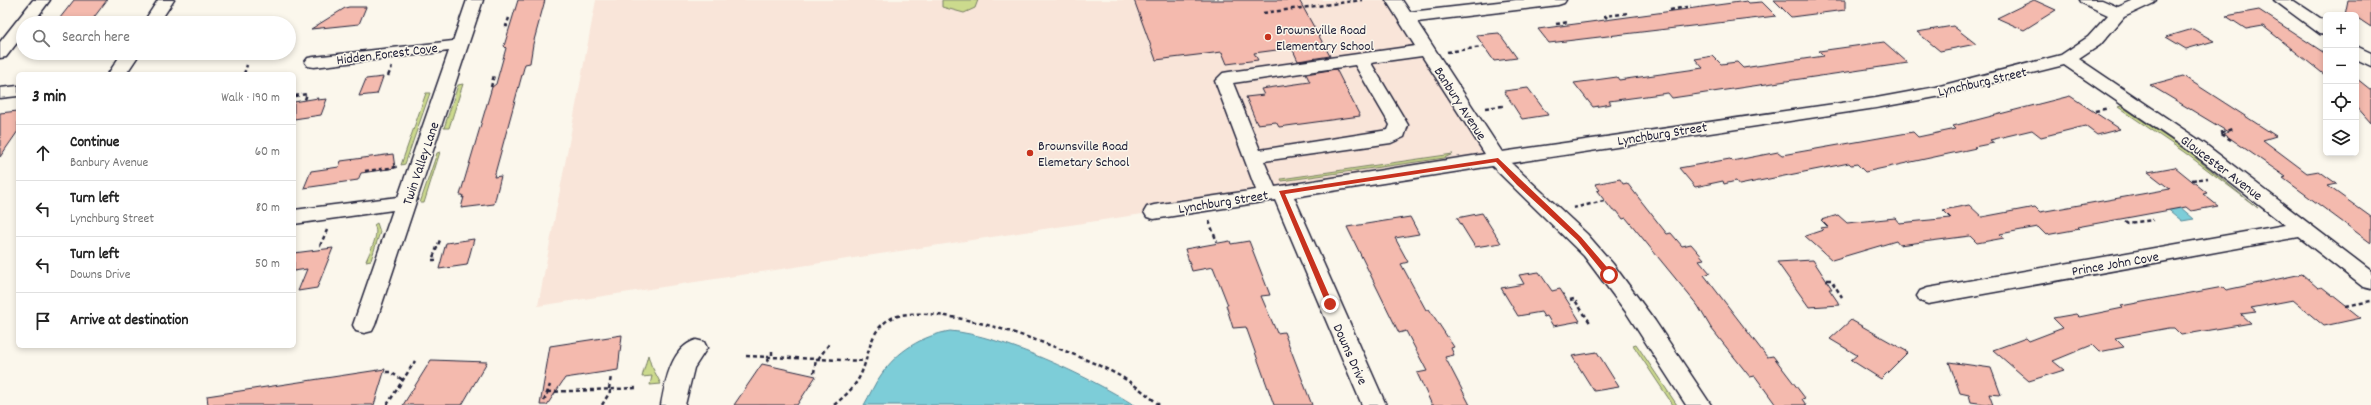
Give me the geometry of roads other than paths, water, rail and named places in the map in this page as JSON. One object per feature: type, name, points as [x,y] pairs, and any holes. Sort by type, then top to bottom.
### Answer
[{"type":"street","points":[[29,16],[42,0]]},
{"type":"street","points":[[156,16],[166,0]]},
{"type":"street","name":"Twin Valley Lane","points":[[364,325],[475,0]]},
{"type":"street","name":"Banbury Avenue","points":[[1394,0],[1406,18],[1436,51],[1498,160],[1519,183],[1566,225],[1591,252],[1699,405]]},
{"type":"street","points":[[1406,18],[1558,0]]},
{"type":"street","points":[[2088,0],[2118,13]]},
{"type":"street","name":"Lynchburg Street","points":[[1154,212],[1911,97],[2067,59],[2094,41],[2118,13],[2148,0]]},
{"type":"street","points":[[2282,0],[2323,28]]},
{"type":"street","points":[[0,53],[16,33]]},
{"type":"street","name":"Hidden Forest Cove","points":[[314,62],[460,45]]},
{"type":"street","points":[[1253,157],[1391,137],[1397,133],[1399,125],[1360,59],[1436,51]]},
{"type":"street","points":[[2359,53],[2371,62]]},
{"type":"street","name":"Downs Drive","points":[[1360,59],[1229,77],[1224,81],[1253,157],[1275,194],[1374,405]]},
{"type":"street","name":"Gloucester Avenue","points":[[2067,59],[2193,145],[2371,282]]},
{"type":"street","points":[[118,72],[126,60]]},
{"type":"street","points":[[0,93],[16,91]]},
{"type":"street","points":[[296,217],[406,202]]},
{"type":"street","name":"Prince John Cove","points":[[1928,296],[2303,229]]},
{"type":"street","points":[[672,405],[681,369],[688,357],[696,348]]},
{"type":"water","points":[[2172,200],[2194,219],[2182,221],[2159,202]]},
{"type":"water","points":[[950,331],[971,334],[994,340],[1045,359],[1094,382],[1134,405],[864,405],[876,382],[887,366],[902,352],[920,341],[940,333]]},
{"type":"place","name":"Brownsville Road Elementary School","points":[[1268,37]]},
{"type":"place","name":"Brownsville Road Elemetary School","points":[[1030,153]]}]
